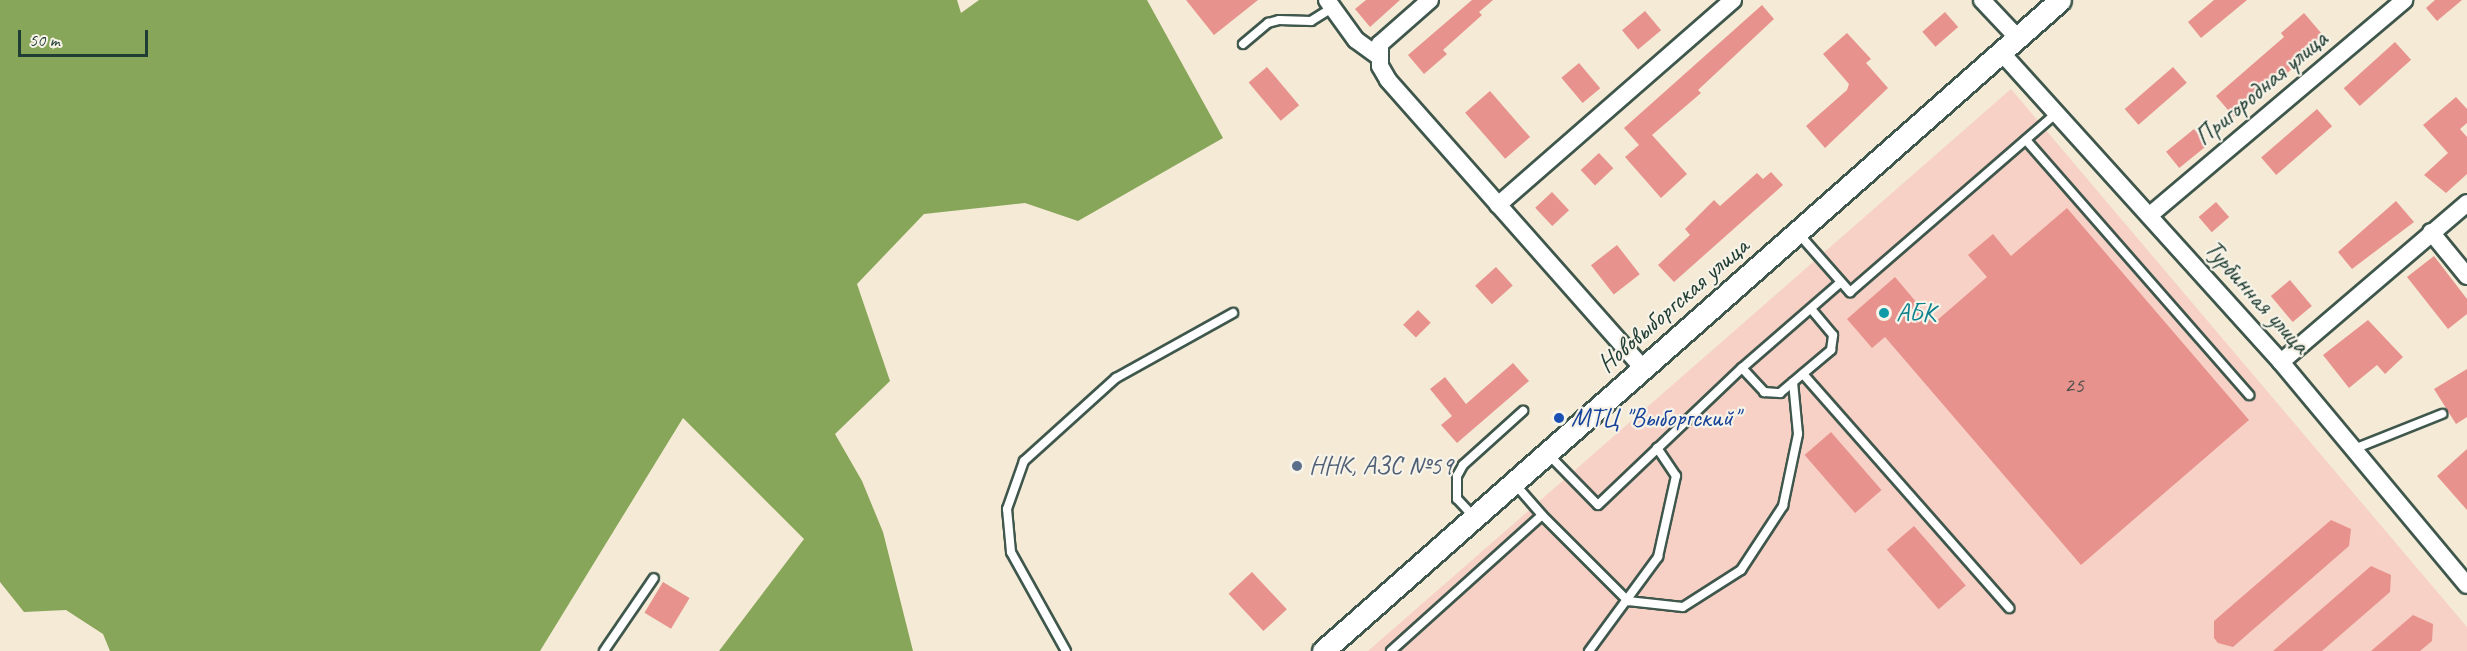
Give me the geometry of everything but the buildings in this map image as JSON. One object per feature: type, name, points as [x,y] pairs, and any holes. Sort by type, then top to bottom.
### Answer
[{"type":"street","points":[[1378,49],[1430,0]]},
{"type":"street","points":[[1498,205],[1733,0]]},
{"type":"street","points":[[1982,0],[2016,36]]},
{"type":"street","name":"Нововыборгская улица","points":[[1323,651],[1798,233],[2016,36],[2060,0]]},
{"type":"street","name":"Пригородная улица","points":[[2150,215],[2404,0]]},
{"type":"street","points":[[1330,4],[1356,40],[1378,49],[1388,80],[1642,368]]},
{"type":"street","name":"Турбинная улица","points":[[2000,51],[2281,362],[2467,585]]},
{"type":"street","points":[[2281,362],[2467,202]]},
{"type":"street","points":[[2431,232],[2467,276]]},
{"type":"lane","points":[[1243,44],[1268,23],[1279,20],[1311,21],[1330,4]]},
{"type":"lane","points":[[1798,233],[1850,292],[2056,113]]},
{"type":"lane","points":[[2026,140],[2249,395]]},
{"type":"lane","points":[[1547,453],[1598,505],[1743,368],[1841,282]]},
{"type":"lane","points":[[1743,368],[1764,392],[1780,393],[1831,350],[1833,335],[1811,309]]},
{"type":"lane","points":[[1066,651],[1011,552],[1007,509],[1024,461],[1116,378],[1233,313]]},
{"type":"lane","points":[[1803,374],[2009,608]]},
{"type":"lane","points":[[1515,483],[1542,515],[1628,601],[1683,607],[1741,570],[1783,506],[1798,434],[1793,382]]},
{"type":"lane","points":[[1476,518],[1457,499],[1456,476],[1463,465],[1523,411]]},
{"type":"lane","points":[[2354,449],[2442,414]]},
{"type":"lane","points":[[1589,651],[1628,601],[1658,557],[1676,476],[1656,448]]},
{"type":"lane","points":[[1391,651],[1542,515]]},
{"type":"lane","points":[[604,651],[654,578]]},
{"type":"shaded area","points":[[2011,89],[2467,627],[2467,651],[1368,651]]},
{"type":"green space","points":[[0,0],[957,0],[961,13],[979,0],[1147,0],[1223,138],[1078,221],[1025,203],[924,214],[857,284],[890,381],[835,434],[862,481],[883,532],[913,651],[719,651],[804,539],[683,418],[540,651],[110,651],[103,634],[66,610],[24,612],[0,582]]},
{"type":"place","name":"АБК","points":[[1884,313]]},
{"type":"place","name":"МТЦ \"Выборгский\"","points":[[1559,418]]},
{"type":"place","name":"ННК, АЗС №59","points":[[1297,466]]}]
